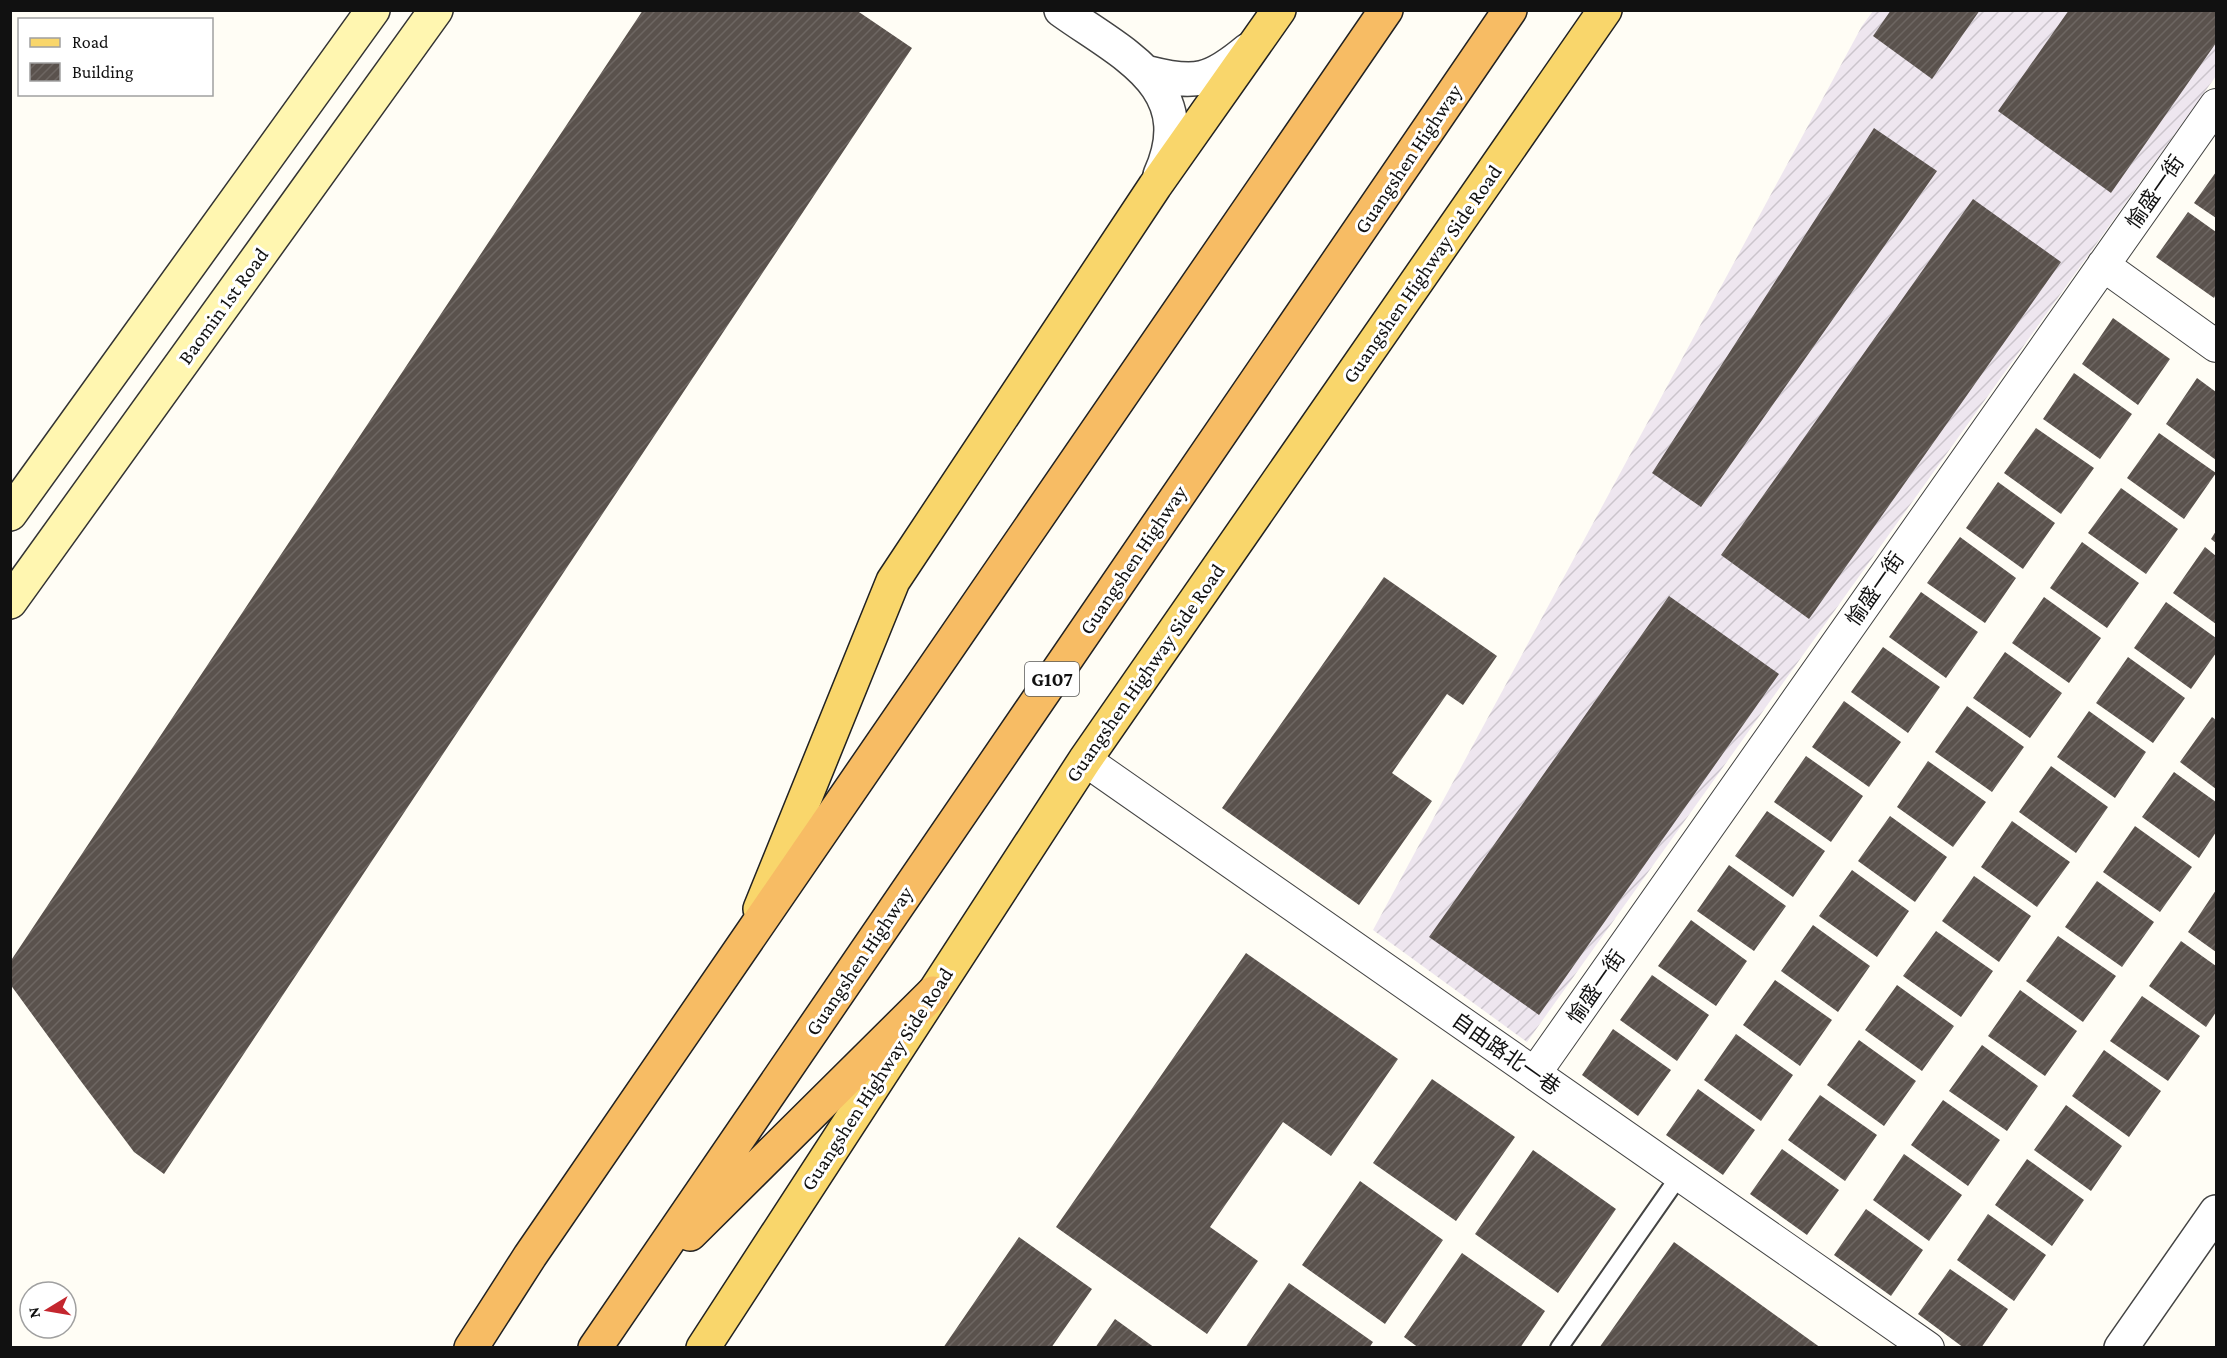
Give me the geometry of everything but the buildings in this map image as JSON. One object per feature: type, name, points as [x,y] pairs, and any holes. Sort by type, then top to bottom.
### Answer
[{"type":"highway","points":[[1357,52],[1374,10]]},
{"type":"highway","points":[[471,1347],[530,1256],[1386,10]]},
{"type":"highway","name":"Guangshen Highway","points":[[595,1347],[1510,10]]},
{"type":"highway","points":[[635,1288],[933,993]]},
{"type":"main road","points":[[10,514],[373,10]]},
{"type":"main road","name":"Baomin 1st Road","points":[[10,603],[436,10]]},
{"type":"main road","points":[[748,939],[893,581],[1155,186],[1279,10]]},
{"type":"main road","name":"Guangshen Highway Side Road","points":[[703,1347],[1085,760],[1605,10]]},
{"type":"street","points":[[1061,10],[1149,73],[1174,80],[1197,80],[1219,73],[1254,45]]},
{"type":"street","points":[[1149,73],[1171,114],[1173,138],[1155,186]]},
{"type":"street","name":"愉盛一街","points":[[1535,1073],[2217,105]]},
{"type":"street","points":[[2103,265],[2217,346]]},
{"type":"street","name":"自由路北一巷","points":[[1085,760],[1928,1347]]},
{"type":"street","points":[[2121,1347],[2217,1212]]},
{"type":"lane","points":[[1559,1347],[1680,1175]]},
{"type":"shaded area","points":[[1873,11],[2216,11],[2216,76],[1527,1042],[1373,930],[1862,26]]}]
